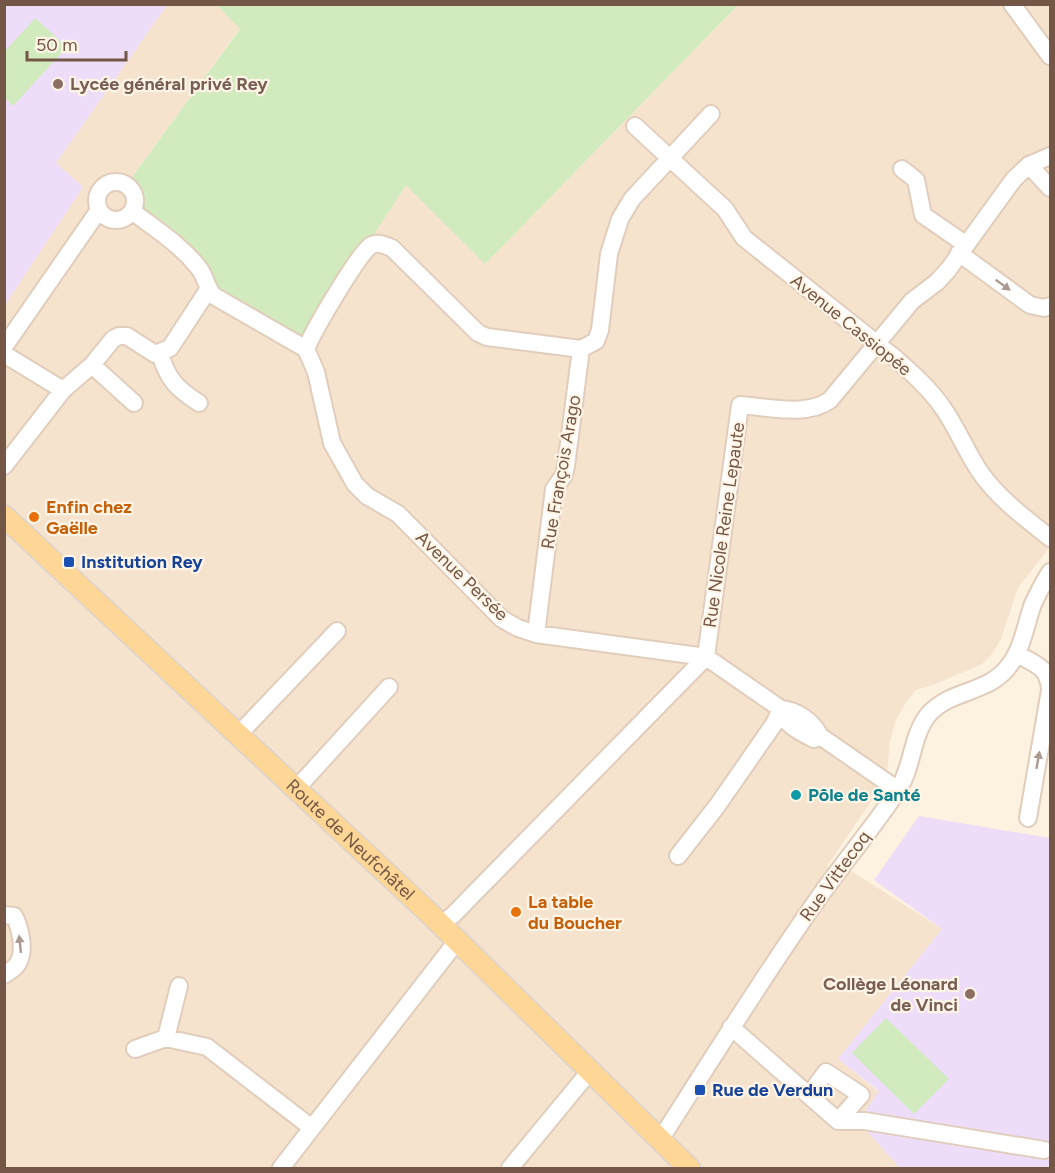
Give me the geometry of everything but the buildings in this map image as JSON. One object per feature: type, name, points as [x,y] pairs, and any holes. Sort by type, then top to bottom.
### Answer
[{"type":"main road","name":"Route de Neufchâtel","points":[[4,516],[458,941],[689,1168]]},
{"type":"street","points":[[1012,4],[1050,56]]},
{"type":"street","points":[[132,211],[181,247],[205,276],[208,290],[214,296],[306,350],[315,330],[361,257],[371,245],[381,243],[392,248],[478,333],[486,337],[581,350],[596,341],[600,330],[609,254],[620,219],[632,199],[711,114]]},
{"type":"street","name":"Avenue Cassiopée","points":[[636,126],[724,209],[744,238],[878,344],[919,380],[938,401],[981,473],[1000,495],[1050,538]]},
{"type":"street","name":"Rue Nicole Reine Lepaute","points":[[706,657],[740,405],[810,410],[830,400],[912,301],[937,282],[1014,180],[1029,165],[1050,156]]},
{"type":"street","points":[[1029,165],[1050,188]]},
{"type":"street","points":[[902,169],[916,180],[924,214],[962,249],[1030,305],[1044,308],[1050,306]]},
{"type":"street","points":[[110,182],[128,185],[134,193],[135,202],[132,211],[124,218],[115,220],[106,217],[99,210],[97,196],[110,182]]},
{"type":"street","points":[[4,347],[99,210]]},
{"type":"street","points":[[4,466],[63,390],[92,365],[113,339],[127,336],[155,354],[170,348],[208,290]]},
{"type":"street","name":"Avenue Persée","points":[[306,350],[316,372],[332,443],[355,484],[367,496],[398,514],[502,619],[536,634],[706,657],[781,709],[790,710],[815,726],[820,736],[898,790]]},
{"type":"street","name":"Rue François Arago","points":[[536,634],[554,489],[564,475],[566,466],[581,350]]},
{"type":"street","points":[[160,353],[164,368],[180,390],[200,403]]},
{"type":"street","points":[[4,354],[63,390]]},
{"type":"street","points":[[92,365],[134,403]]},
{"type":"street","name":"Rue Vittecoq","points":[[660,1140],[731,1027],[818,899],[898,790],[909,768],[918,734],[927,716],[935,707],[999,678],[1017,654],[1034,602],[1050,572]]},
{"type":"street","points":[[238,735],[337,631]]},
{"type":"street","points":[[1017,654],[1047,673],[1050,690],[1028,818]]},
{"type":"street","points":[[440,925],[453,915],[706,657]]},
{"type":"street","points":[[296,789],[389,687]]},
{"type":"street","points":[[678,856],[717,806],[774,724],[781,709]]},
{"type":"street","points":[[4,915],[14,916],[17,921],[21,955],[18,964],[4,975]]},
{"type":"street","points":[[281,1168],[458,941]]},
{"type":"street","points":[[166,1038],[179,986]]},
{"type":"street","points":[[731,1027],[838,1121],[865,1121],[1044,1149]]},
{"type":"street","points":[[135,1049],[166,1038],[207,1047],[312,1128]]},
{"type":"street","points":[[510,1168],[590,1071]]},
{"type":"street","points":[[808,1095],[826,1072],[861,1095],[838,1121]]},
{"type":"shaded area","points":[[5,5],[217,5],[240,28],[130,180],[406,184],[485,264],[738,5],[1050,5],[1050,547],[1018,588],[1001,639],[992,654],[982,664],[916,690],[906,702],[895,722],[890,741],[887,773],[874,797],[827,866],[843,877],[848,869],[942,929],[838,1059],[879,1092],[858,1121],[900,1168],[5,1168]]},
{"type":"shaded area","name":"Lycée général privé Rey","points":[[5,5],[167,5],[56,163],[83,187],[5,305]]},
{"type":"shaded area","name":"Collège Léonard de Vinci","points":[[919,816],[1050,838],[1050,1168],[900,1168],[858,1121],[879,1091],[838,1059],[942,929],[874,880]]},
{"type":"green space","points":[[217,5],[738,5],[485,264],[406,185],[303,343],[216,289],[143,215],[130,180],[240,29]]},
{"type":"green space","points":[[35,18],[67,47],[13,106],[5,98],[5,51]]},
{"type":"green space","points":[[886,1018],[949,1079],[914,1114],[852,1053]]},
{"type":"place","name":"Lycée général privé Rey","points":[[58,84]]},
{"type":"place","name":"Enfin chez Gaëlle","points":[[34,517]]},
{"type":"place","name":"Institution Rey","points":[[69,562]]},
{"type":"place","name":"Pôle de Santé","points":[[796,795]]},
{"type":"place","name":"La table du Boucher","points":[[516,912]]},
{"type":"place","name":"Collège Léonard de Vinci","points":[[970,994]]},
{"type":"place","name":"Rue de Verdun","points":[[700,1090]]}]
